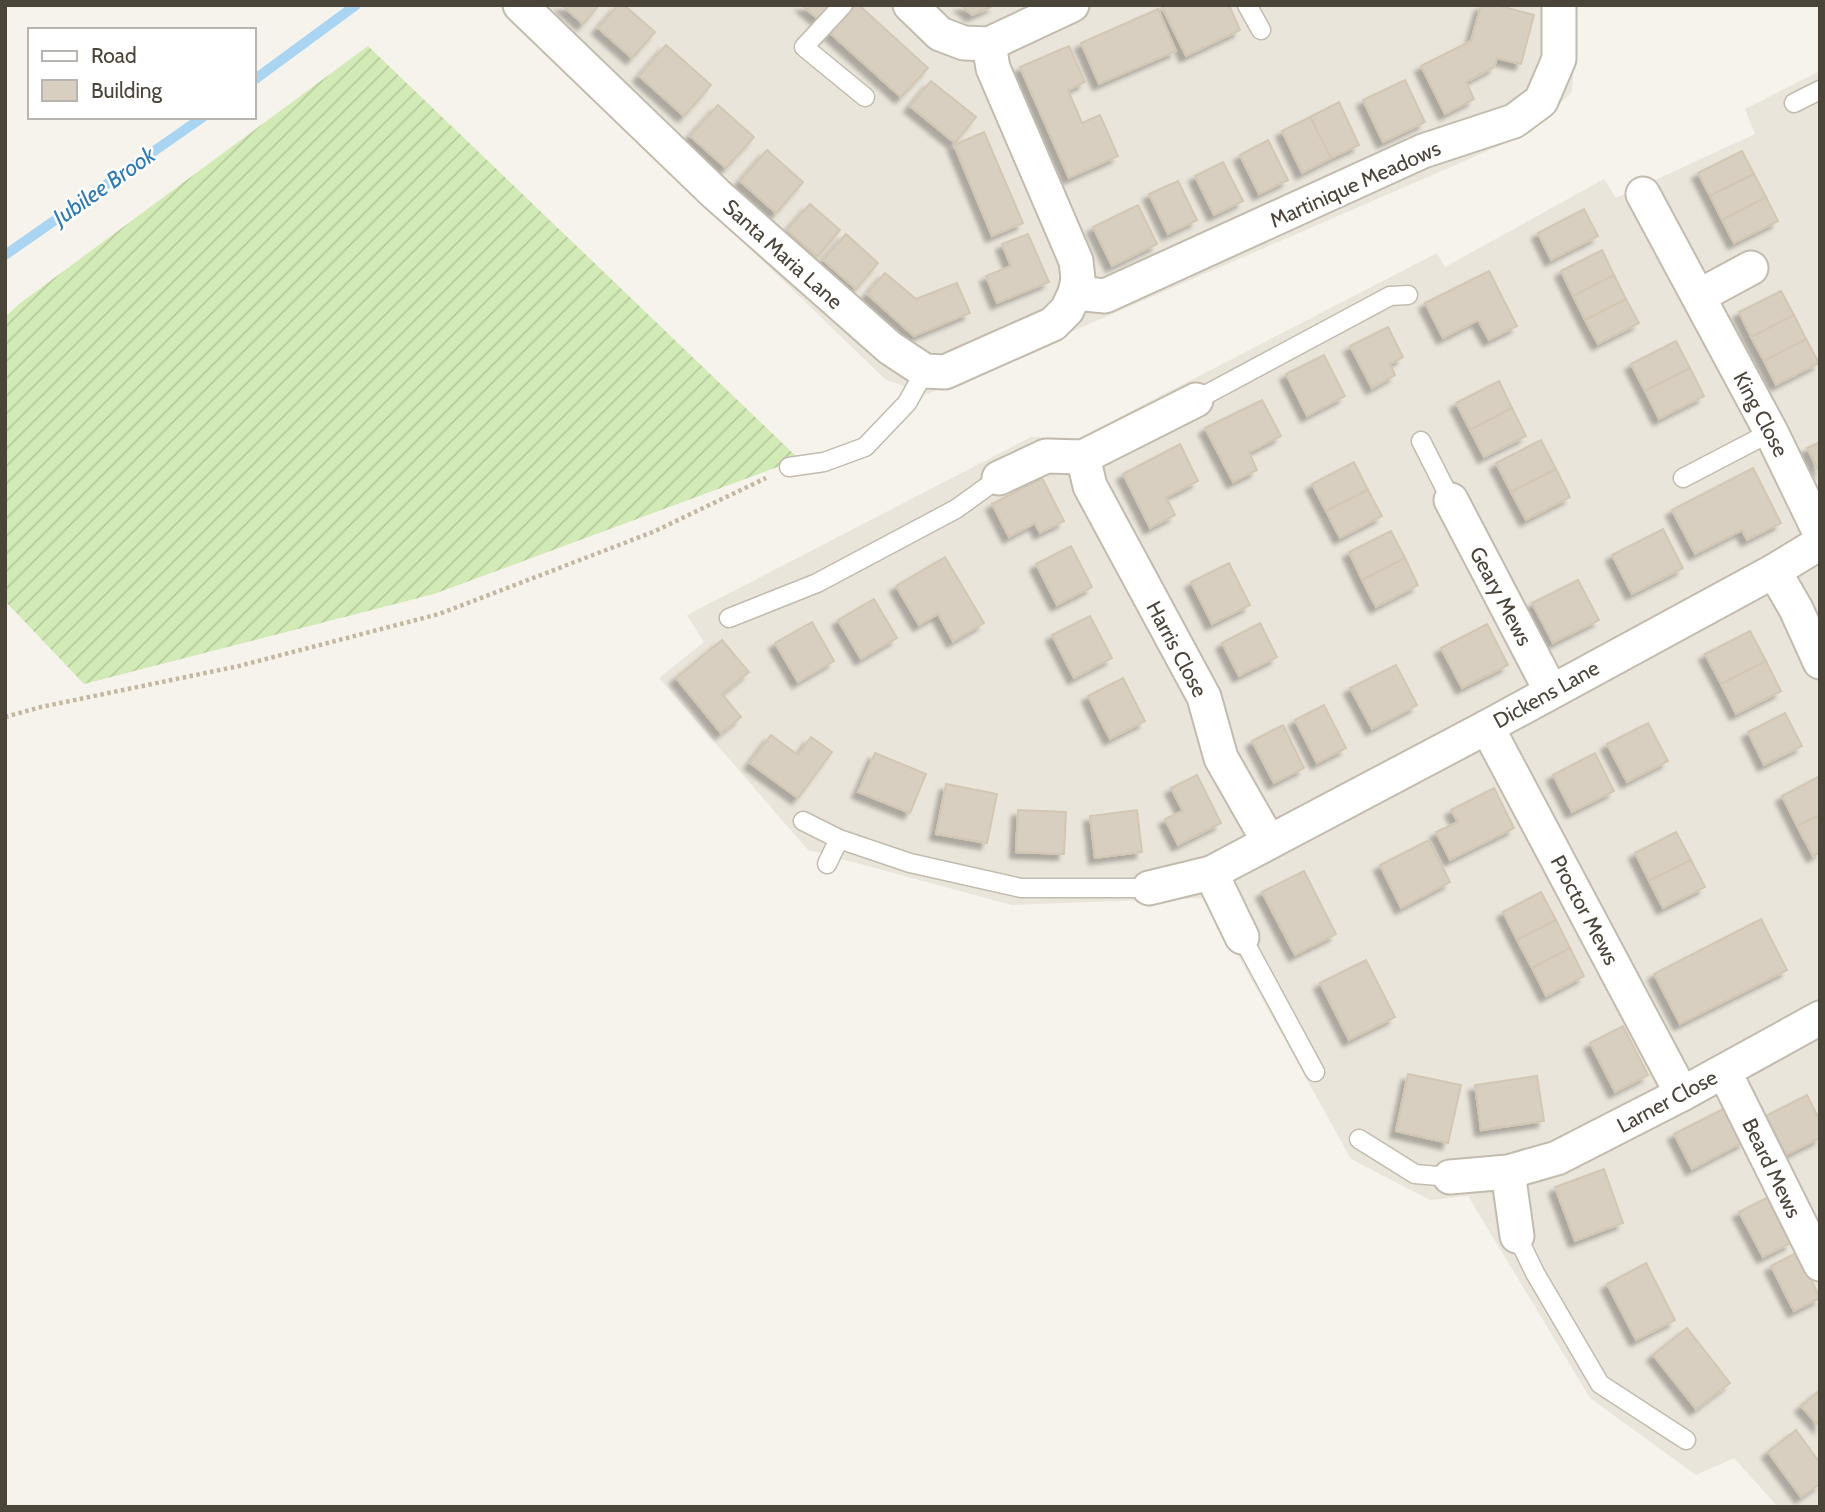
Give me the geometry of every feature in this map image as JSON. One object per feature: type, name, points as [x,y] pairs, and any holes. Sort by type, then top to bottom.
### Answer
[{"type":"street","name":"Santa Maria Lane","points":[[520,5],[716,194],[890,348],[925,371]]},
{"type":"street","points":[[910,5],[940,34],[964,43],[989,44],[1072,5]]},
{"type":"street","name":"Martinique Meadows","points":[[1075,293],[1105,296],[1423,151],[1514,121],[1541,101],[1559,59],[1559,5]]},
{"type":"street","points":[[925,371],[945,372],[1053,324],[1067,310],[1078,279],[1076,261],[993,68],[989,44]]},
{"type":"street","name":"King Close","points":[[1643,194],[1771,432],[1820,533]]},
{"type":"street","points":[[1699,296],[1751,268]]},
{"type":"street","points":[[999,478],[1046,456],[1083,457],[1196,400]]},
{"type":"street","name":"Harris Close","points":[[1083,457],[1090,486],[1204,697],[1221,758],[1269,842]]},
{"type":"street","name":"Geary Mews","points":[[1451,500],[1551,691]]},
{"type":"street","name":"Dickens Lane","points":[[1149,888],[1211,873],[1487,727],[1820,543]]},
{"type":"street","points":[[1774,570],[1796,609],[1820,662]]},
{"type":"street","name":"Proctor Mews","points":[[1487,727],[1682,1094]]},
{"type":"street","points":[[1211,873],[1242,937]]},
{"type":"street","name":"Larner Close","points":[[1450,1177],[1508,1172],[1557,1158],[1682,1094],[1820,1018]]},
{"type":"street","name":"Beard Mews","points":[[1724,1071],[1820,1264]]},
{"type":"street","points":[[1508,1172],[1517,1236]]},
{"type":"lane","points":[[844,5],[804,47],[865,97]]},
{"type":"lane","points":[[1247,5],[1261,30]]},
{"type":"lane","points":[[1794,103],[1820,90]]},
{"type":"lane","points":[[1196,400],[1390,296],[1408,295]]},
{"type":"lane","points":[[789,467],[824,462],[865,447],[907,403],[925,371]]},
{"type":"lane","points":[[1683,478],[1771,432]]},
{"type":"lane","points":[[1421,441],[1451,500]]},
{"type":"lane","points":[[729,618],[817,583],[956,509],[999,478]]},
{"type":"lane","points":[[803,821],[839,838],[910,863],[1021,888],[1149,888]]},
{"type":"lane","points":[[827,864],[839,838]]},
{"type":"lane","points":[[1242,937],[1315,1072]]},
{"type":"lane","name":"Larner Close","points":[[1359,1139],[1415,1174],[1450,1177]]},
{"type":"lane","points":[[1517,1236],[1535,1273],[1600,1384],[1686,1440]]},
{"type":"path","points":[[5,717],[41,707],[239,666],[439,614],[653,532],[789,467]]},
{"type":"shaded area","points":[[498,5],[1578,5],[1572,92],[1531,132],[928,394],[886,380]]},
{"type":"shaded area","points":[[1820,71],[1820,1507],[1778,1507],[1734,1458],[1696,1475],[1590,1398],[1468,1196],[1430,1200],[1351,1159],[1206,898],[1012,905],[808,850],[659,678],[704,642],[687,615],[1031,437],[1079,438],[1437,253],[1445,267],[1604,179],[1616,198],[1755,134],[1745,109]]},
{"type":"green space","points":[[368,46],[799,459],[434,594],[84,684],[5,601],[5,317]]},
{"type":"building","points":[[562,5],[599,5],[583,24]]},
{"type":"building","points":[[618,5],[624,5],[655,32],[632,58],[598,28]]},
{"type":"building","points":[[802,5],[832,5],[819,20]]},
{"type":"building","points":[[855,5],[859,5],[928,68],[901,97],[830,33]]},
{"type":"building","points":[[961,5],[995,5],[972,15]]},
{"type":"building","points":[[1229,5],[1240,30],[1186,56],[1162,7]]},
{"type":"building","points":[[1481,5],[1496,5],[1534,15],[1521,64],[1497,58],[1494,67],[1466,82],[1474,99],[1445,114],[1421,66],[1471,41]]},
{"type":"building","points":[[1158,9],[1176,51],[1099,84],[1081,43]]},
{"type":"building","points":[[666,45],[711,85],[684,116],[639,76]]},
{"type":"building","points":[[1069,46],[1085,82],[1068,90],[1082,123],[1100,115],[1118,156],[1069,178],[1020,67]]},
{"type":"building","points":[[1405,80],[1425,122],[1383,142],[1363,100]]},
{"type":"building","points":[[931,81],[976,117],[955,143],[910,106]]},
{"type":"building","points":[[1339,102],[1359,145],[1331,158],[1310,117]]},
{"type":"building","points":[[718,105],[754,137],[726,168],[690,136]]},
{"type":"building","points":[[1310,117],[1331,158],[1302,173],[1282,131]]},
{"type":"building","points":[[984,132],[1023,223],[992,236],[954,145]]},
{"type":"building","points":[[1268,140],[1288,180],[1259,194],[1240,155]]},
{"type":"building","points":[[767,150],[803,182],[776,213],[740,181]]},
{"type":"building","points":[[1742,151],[1754,174],[1710,196],[1698,173]]},
{"type":"building","points":[[1223,162],[1243,201],[1214,215],[1195,176]]},
{"type":"building","points":[[1754,174],[1766,197],[1722,220],[1710,196]]},
{"type":"building","points":[[1178,181],[1197,220],[1168,234],[1149,194]]},
{"type":"building","points":[[1766,197],[1778,221],[1734,243],[1722,220]]},
{"type":"building","points":[[810,204],[840,230],[817,257],[787,230]]},
{"type":"building","points":[[1138,205],[1157,244],[1112,266],[1093,227]]},
{"type":"building","points":[[1584,209],[1598,236],[1551,260],[1538,233]]},
{"type":"building","points":[[846,234],[878,263],[856,289],[823,260]]},
{"type":"building","points":[[1028,234],[1049,282],[997,303],[986,276],[1011,266],[1002,244]]},
{"type":"building","points":[[1602,250],[1614,275],[1573,296],[1561,271]]},
{"type":"building","points":[[1489,271],[1517,326],[1489,340],[1478,320],[1443,338],[1425,303]]},
{"type":"building","points":[[885,273],[916,299],[957,283],[970,313],[914,336],[867,294]]},
{"type":"building","points":[[1614,275],[1626,299],[1585,320],[1573,296]]},
{"type":"building","points":[[1781,291],[1794,315],[1751,337],[1739,312]]},
{"type":"building","points":[[1626,299],[1639,323],[1598,344],[1585,320]]},
{"type":"building","points":[[1794,315],[1806,339],[1764,361],[1751,337]]},
{"type":"building","points":[[1388,327],[1403,357],[1390,364],[1395,375],[1372,388],[1350,346]]},
{"type":"building","points":[[1806,339],[1819,363],[1776,385],[1764,361]]},
{"type":"building","points":[[1676,341],[1690,368],[1645,391],[1631,364]]},
{"type":"building","points":[[1324,355],[1345,396],[1307,416],[1286,374]]},
{"type":"building","points":[[1690,368],[1704,396],[1659,419],[1645,391]]},
{"type":"building","points":[[1499,381],[1512,408],[1470,430],[1456,403]]},
{"type":"building","points":[[1262,400],[1281,436],[1249,452],[1257,470],[1233,482],[1205,428]]},
{"type":"building","points":[[1512,408],[1526,436],[1484,457],[1470,430]]},
{"type":"building","points":[[1541,440],[1556,469],[1511,492],[1496,463]]},
{"type":"building","points":[[1820,442],[1820,473],[1807,448]]},
{"type":"building","points":[[1180,444],[1198,481],[1166,497],[1175,515],[1150,528],[1123,474]]},
{"type":"building","points":[[1354,462],[1368,490],[1326,511],[1312,484]]},
{"type":"building","points":[[1753,468],[1781,523],[1747,540],[1742,530],[1695,554],[1672,510]]},
{"type":"building","points":[[1556,469],[1570,497],[1526,520],[1511,492]]},
{"type":"building","points":[[1042,478],[1064,521],[1040,533],[1035,523],[1009,537],[992,504]]},
{"type":"building","points":[[1368,490],[1382,516],[1340,538],[1326,511]]},
{"type":"building","points":[[1663,529],[1683,568],[1632,594],[1612,555]]},
{"type":"building","points":[[1391,531],[1405,558],[1362,580],[1349,552]]},
{"type":"building","points":[[1071,546],[1092,587],[1057,605],[1036,564]]},
{"type":"building","points":[[945,557],[984,623],[953,641],[938,614],[919,625],[896,586]]},
{"type":"building","points":[[1405,558],[1418,585],[1376,607],[1362,580]]},
{"type":"building","points":[[1229,563],[1250,605],[1212,624],[1191,582]]},
{"type":"building","points":[[1578,580],[1599,620],[1553,643],[1532,603]]},
{"type":"building","points":[[874,599],[897,638],[861,659],[838,620]]},
{"type":"building","points":[[1090,616],[1112,658],[1074,678],[1052,635]]},
{"type":"building","points":[[812,622],[834,661],[798,682],[775,643]]},
{"type":"building","points":[[1260,623],[1277,657],[1239,676],[1222,643]]},
{"type":"building","points":[[1487,624],[1508,665],[1462,688],[1441,648]]},
{"type":"building","points":[[1750,631],[1766,661],[1721,684],[1705,654]]},
{"type":"building","points":[[722,640],[749,672],[722,694],[741,717],[721,733],[676,678]]},
{"type":"building","points":[[1766,661],[1781,691],[1736,714],[1721,684]]},
{"type":"building","points":[[1396,665],[1417,705],[1372,729],[1350,688]]},
{"type":"building","points":[[1123,678],[1145,721],[1110,739],[1088,696]]},
{"type":"building","points":[[1324,705],[1346,748],[1317,763],[1295,720]]},
{"type":"building","points":[[1785,713],[1802,746],[1764,765],[1748,732]]},
{"type":"building","points":[[1648,723],[1668,761],[1627,782],[1607,744]]},
{"type":"building","points":[[1283,725],[1304,768],[1274,783],[1252,741]]},
{"type":"building","points":[[771,735],[798,755],[811,737],[832,752],[798,798],[750,763]]},
{"type":"building","points":[[875,753],[926,774],[910,813],[858,792]]},
{"type":"building","points":[[1595,753],[1614,791],[1572,812],[1553,775]]},
{"type":"building","points":[[1197,775],[1221,823],[1178,845],[1165,819],[1183,811],[1171,788]]},
{"type":"building","points":[[1820,776],[1820,815],[1797,826],[1782,796]]},
{"type":"building","points":[[946,784],[997,794],[987,843],[936,834]]},
{"type":"building","points":[[1494,788],[1514,828],[1450,860],[1436,832],[1458,822],[1451,810]]},
{"type":"building","points":[[1018,810],[1066,812],[1064,854],[1016,852]]},
{"type":"building","points":[[1137,810],[1142,852],[1095,858],[1090,816]]},
{"type":"building","points":[[1820,815],[1820,852],[1813,856],[1797,826]]},
{"type":"building","points":[[1676,832],[1691,860],[1649,881],[1635,853]]},
{"type":"building","points":[[1429,840],[1450,882],[1401,908],[1380,865]]},
{"type":"building","points":[[1691,860],[1705,887],[1663,908],[1649,881]]},
{"type":"building","points":[[1304,871],[1336,934],[1295,955],[1262,892]]},
{"type":"building","points":[[1541,892],[1556,920],[1517,940],[1503,912]]},
{"type":"building","points":[[1761,919],[1787,970],[1680,1024],[1654,974]]},
{"type":"building","points":[[1556,920],[1570,948],[1532,968],[1517,940]]},
{"type":"building","points":[[1570,948],[1584,976],[1546,996],[1532,968]]},
{"type":"building","points":[[1366,960],[1395,1017],[1349,1040],[1320,983]]},
{"type":"building","points":[[1623,1026],[1648,1075],[1615,1092],[1590,1043]]},
{"type":"building","points":[[1408,1074],[1461,1085],[1448,1143],[1396,1131]]},
{"type":"building","points":[[1537,1076],[1544,1121],[1481,1130],[1475,1085]]},
{"type":"building","points":[[1807,1095],[1820,1121],[1820,1138],[1786,1155],[1766,1116]]},
{"type":"building","points":[[1727,1107],[1745,1141],[1692,1169],[1674,1134]]},
{"type":"building","points":[[1604,1169],[1623,1223],[1575,1241],[1555,1187]]},
{"type":"building","points":[[1768,1197],[1791,1243],[1763,1257],[1739,1212]]},
{"type":"building","points":[[1798,1252],[1820,1298],[1794,1311],[1771,1266]]},
{"type":"building","points":[[1646,1263],[1675,1320],[1636,1340],[1607,1284]]},
{"type":"building","points":[[1687,1328],[1730,1383],[1696,1409],[1653,1355]]},
{"type":"building","points":[[1820,1390],[1820,1427],[1801,1406]]},
{"type":"building","points":[[1796,1430],[1820,1463],[1820,1484],[1801,1497],[1768,1452]]},
{"type":"waterway","name":"Jubilee Brook","points":[[256,79],[356,5]]},
{"type":"waterway","name":"Jubilee Brook","points":[[5,255],[200,119]]}]
